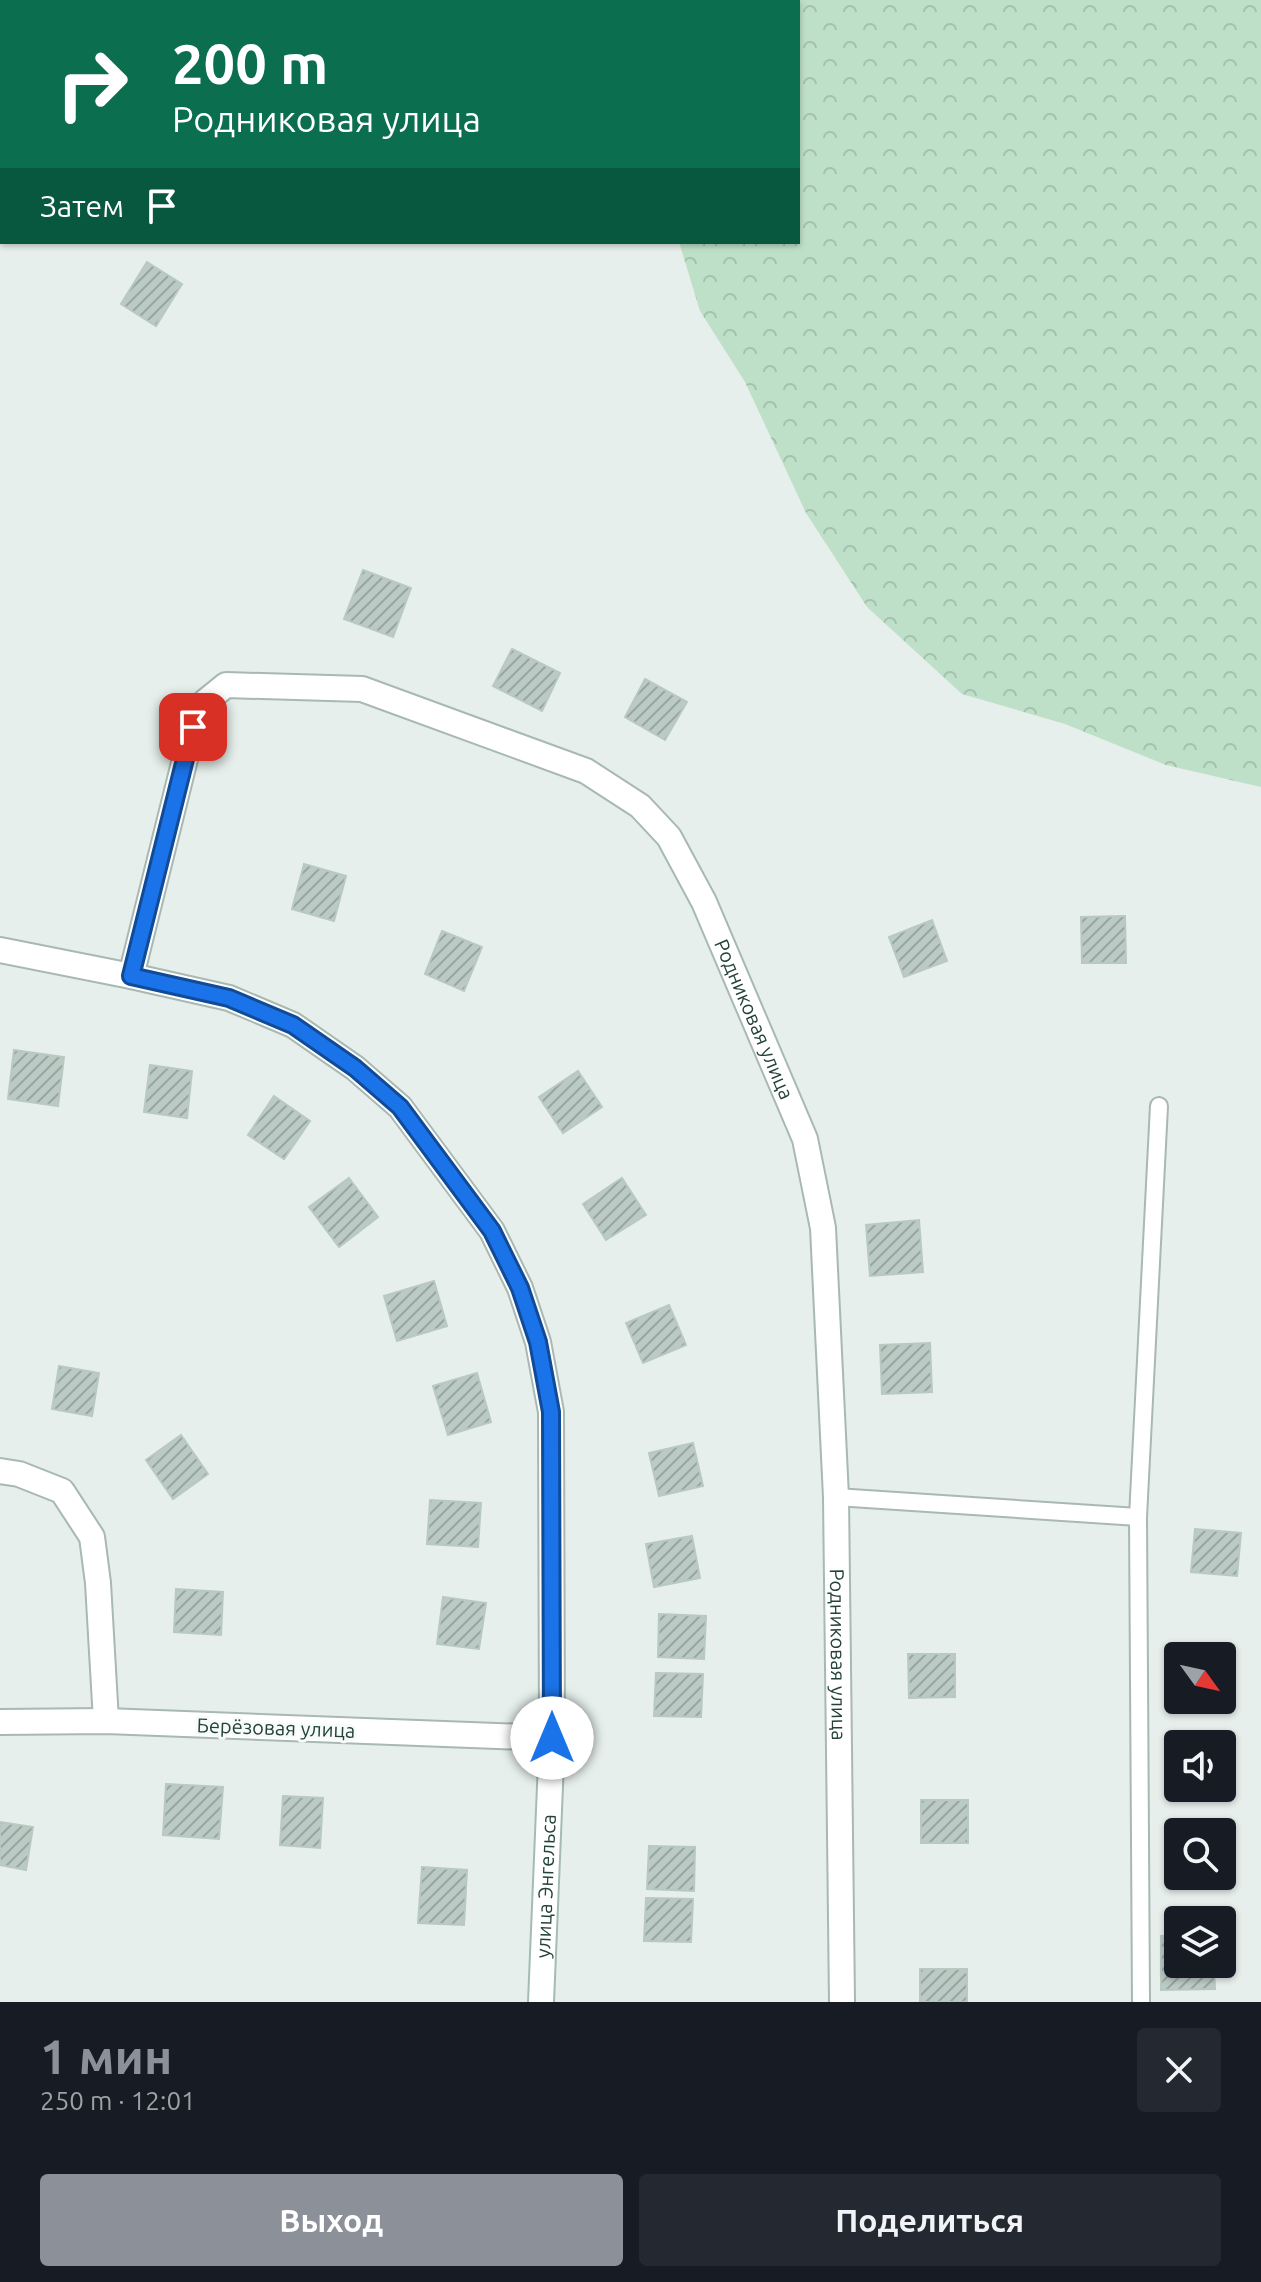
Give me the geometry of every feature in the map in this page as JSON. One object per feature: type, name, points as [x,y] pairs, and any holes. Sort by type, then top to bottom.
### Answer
[{"type":"street","name":"Родниковая улица","points":[[131,976],[193,727],[205,702],[226,685],[362,689],[586,771],[640,806],[669,837],[704,902],[805,1139],[823,1228],[836,1497],[842,2002]]},
{"type":"street","points":[[0,950],[131,976]]},
{"type":"street","name":"улица Энгельса","points":[[131,976],[229,998],[293,1025],[355,1068],[400,1107],[492,1231],[520,1288],[533,1329],[551,1412],[552,1738],[541,2002]]},
{"type":"street","points":[[0,1471],[19,1474],[62,1491],[92,1537],[98,1583],[106,1721]]},
{"type":"street","name":"Берёзовая улица","points":[[0,1722],[106,1721],[552,1738]]},
{"type":"lane","points":[[1141,2002],[1138,1517],[1159,1106]]},
{"type":"lane","points":[[836,1497],[1138,1517]]},
{"type":"green space","points":[[800,0],[1261,0],[1261,787],[1166,765],[1065,724],[962,694],[867,607],[806,513],[745,382],[700,311],[680,244],[800,244]]},
{"type":"building","points":[[147,262],[182,284],[156,326],[121,304]]},
{"type":"building","points":[[363,570],[411,588],[393,637],[344,619]]},
{"type":"building","points":[[512,649],[560,673],[542,711],[493,686]]},
{"type":"building","points":[[645,679],[687,702],[665,740],[625,717]]},
{"type":"building","points":[[304,864],[346,876],[334,921],[292,909]]},
{"type":"building","points":[[1125,916],[1126,963],[1082,963],[1081,917]]},
{"type":"building","points":[[932,920],[947,961],[904,977],[889,937]]},
{"type":"building","points":[[442,931],[482,947],[464,991],[425,974]]},
{"type":"building","points":[[14,1050],[64,1057],[58,1106],[8,1099]]},
{"type":"building","points":[[150,1065],[192,1071],[187,1118],[144,1112]]},
{"type":"building","points":[[578,1071],[602,1107],[563,1133],[539,1097]]},
{"type":"building","points":[[274,1096],[310,1121],[284,1159],[248,1135]]},
{"type":"building","points":[[349,1178],[378,1217],[339,1247],[309,1207]]},
{"type":"building","points":[[622,1178],[646,1215],[606,1240],[583,1204]]},
{"type":"building","points":[[919,1220],[923,1272],[870,1276],[866,1225]]},
{"type":"building","points":[[434,1281],[447,1326],[397,1341],[384,1296]]},
{"type":"building","points":[[669,1305],[686,1345],[643,1363],[626,1323]]},
{"type":"building","points":[[930,1343],[932,1392],[882,1394],[880,1345]]},
{"type":"building","points":[[59,1366],[99,1373],[92,1416],[52,1409]]},
{"type":"building","points":[[477,1373],[491,1422],[448,1435],[433,1386]]},
{"type":"building","points":[[181,1435],[208,1474],[173,1499],[146,1460]]},
{"type":"building","points":[[693,1443],[703,1486],[659,1496],[649,1453]]},
{"type":"building","points":[[430,1500],[481,1503],[478,1547],[427,1544]]},
{"type":"building","points":[[1195,1529],[1241,1533],[1237,1576],[1191,1572]]},
{"type":"building","points":[[692,1536],[700,1578],[654,1587],[646,1544]]},
{"type":"building","points":[[176,1589],[223,1592],[221,1635],[174,1632]]},
{"type":"building","points":[[443,1597],[486,1603],[479,1649],[437,1644]]},
{"type":"building","points":[[659,1614],[706,1616],[704,1659],[658,1657]]},
{"type":"building","points":[[908,1654],[955,1654],[955,1697],[909,1698]]},
{"type":"building","points":[[656,1673],[703,1674],[701,1717],[654,1716]]},
{"type":"building","points":[[166,1784],[223,1787],[219,1839],[163,1835]]},
{"type":"building","points":[[283,1796],[323,1798],[320,1848],[280,1845]]},
{"type":"building","points":[[921,1800],[968,1800],[968,1843],[921,1843]]},
{"type":"building","points":[[0,1822],[33,1827],[26,1870],[0,1865]]},
{"type":"building","points":[[649,1846],[695,1847],[694,1891],[647,1889]]},
{"type":"building","points":[[422,1867],[467,1870],[464,1925],[418,1923]]},
{"type":"building","points":[[646,1898],[693,1899],[691,1942],[644,1941]]},
{"type":"building","points":[[1161,1936],[1164,1936],[1164,1978],[1215,1978],[1215,1989],[1161,1990]]},
{"type":"building","points":[[920,1969],[967,1969],[967,2002],[920,2002]]},
{"type":"route","points":[[193,727],[131,976],[229,998],[293,1025],[355,1068],[400,1107],[492,1231],[520,1288],[538,1342],[551,1412],[552,1738]]}]
